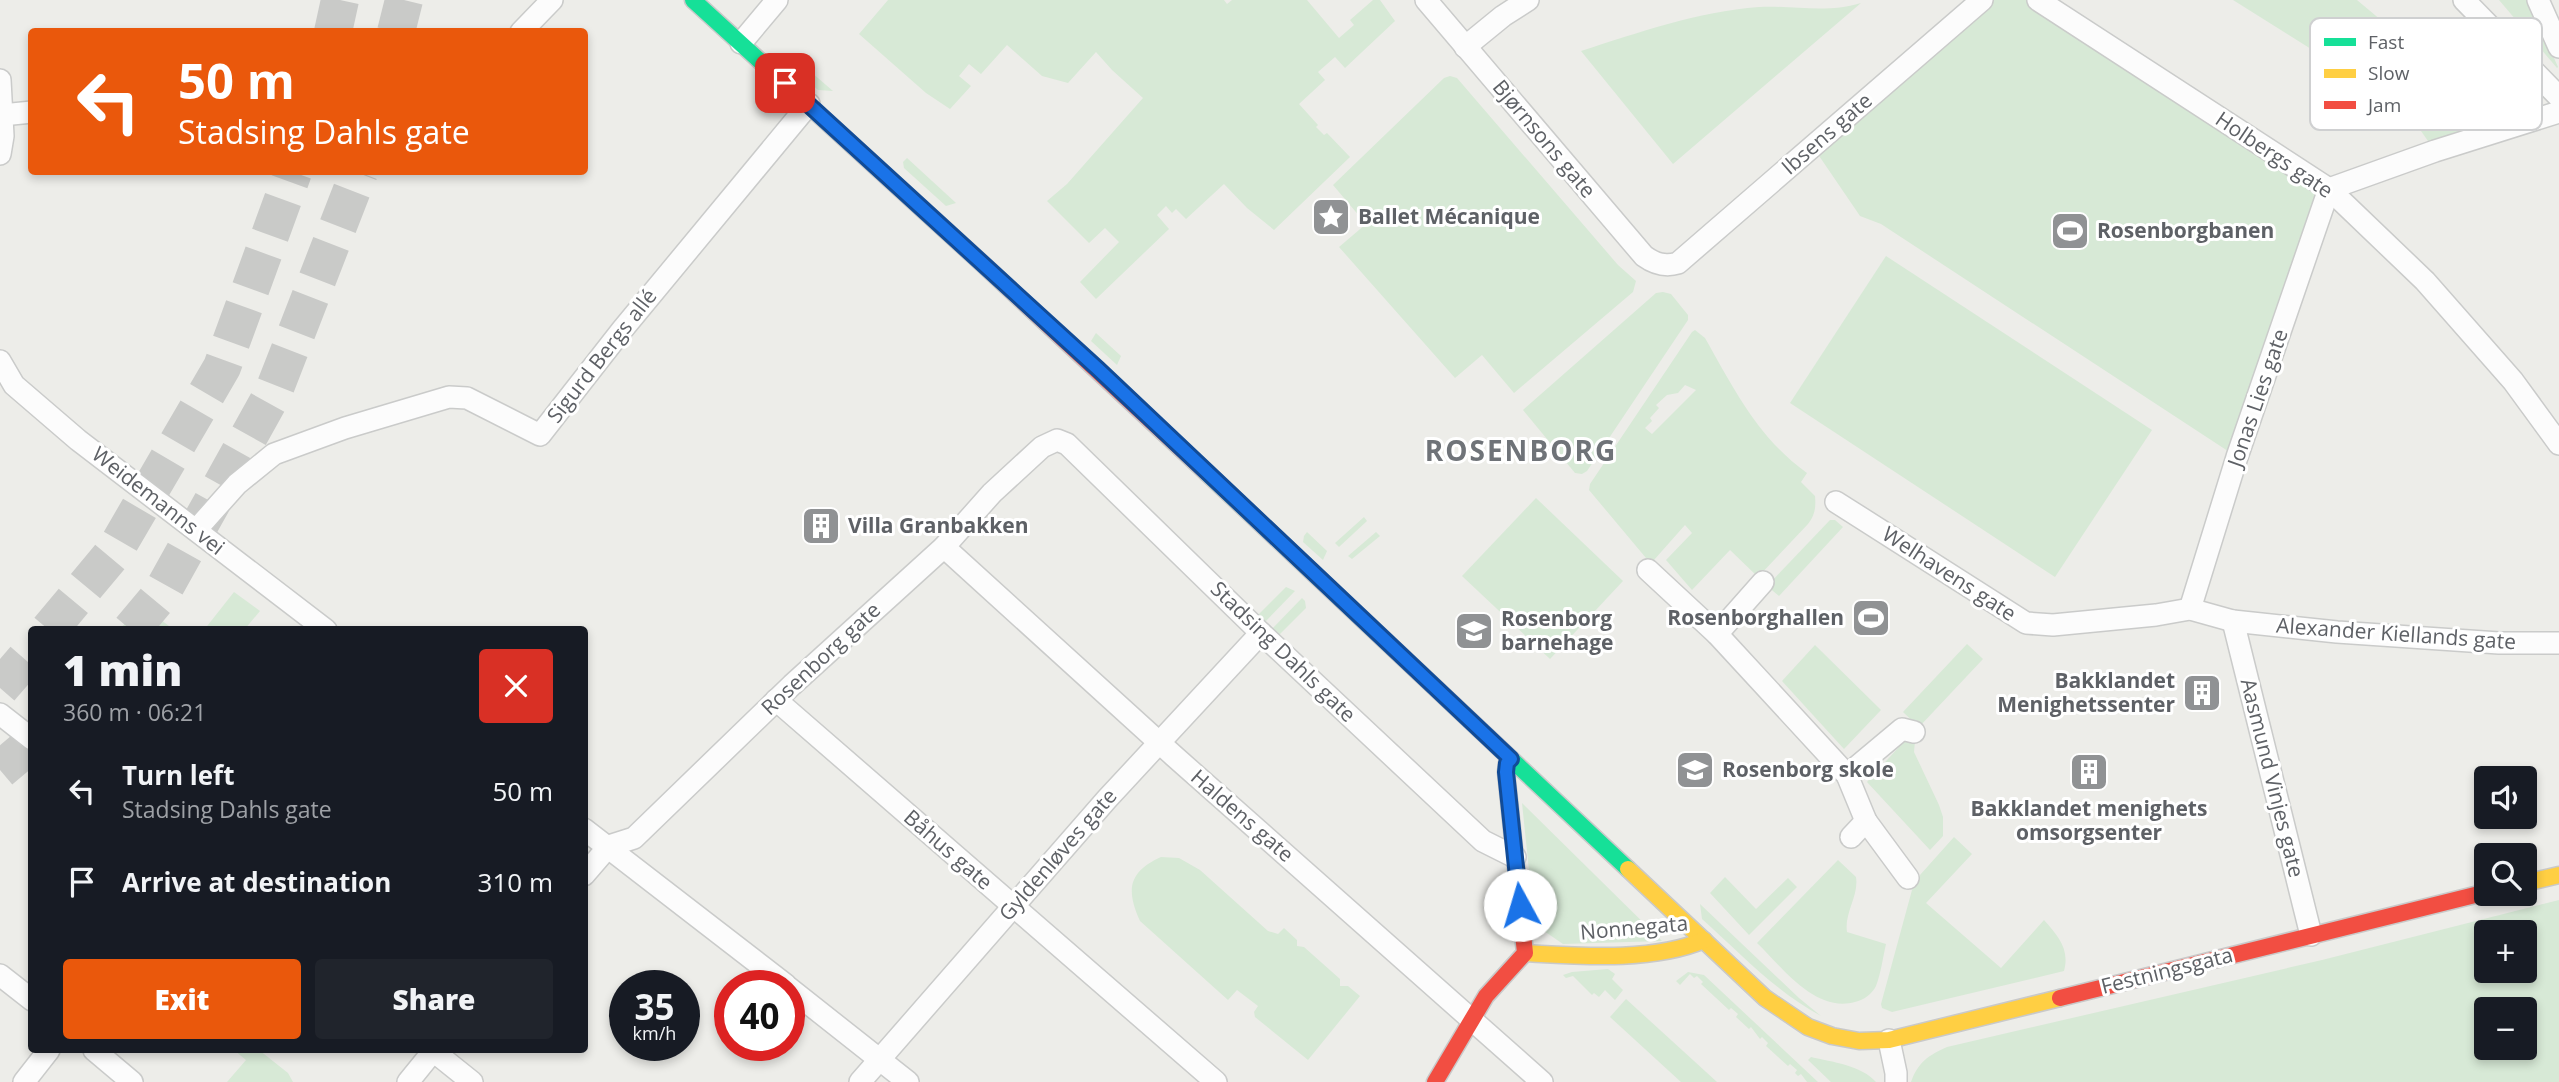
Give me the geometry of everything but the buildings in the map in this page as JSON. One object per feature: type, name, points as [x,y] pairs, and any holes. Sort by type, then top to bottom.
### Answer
[{"type":"main road","points":[[693,0],[1095,366],[1782,1012],[1802,1026],[1857,1041],[1889,1040]]},
{"type":"main road","points":[[1435,1082],[1486,996],[1525,953],[1506,772],[1507,763],[1511,759]]},
{"type":"main road","points":[[2537,880],[2559,875]]},
{"type":"main road","name":"Festningsgata","points":[[1889,1040],[2474,895]]},
{"type":"main road","name":"Nonnegata","points":[[1525,953],[1609,954],[1669,950],[1694,947],[1704,940]]},
{"type":"street","points":[[525,28],[552,0]]},
{"type":"street","points":[[741,43],[777,0]]},
{"type":"street","name":"Bjørnsons gate","points":[[1426,0],[1644,257],[1655,264],[1671,265]]},
{"type":"street","points":[[1465,47],[1503,16],[1528,0]]},
{"type":"street","name":"Ibsens gate","points":[[1671,265],[1678,262],[1982,0]]},
{"type":"street","name":"Holbergs gate","points":[[2038,0],[2329,189],[2425,281],[2513,381],[2559,444]]},
{"type":"street","points":[[2464,0],[2482,18]]},
{"type":"street","points":[[2538,0],[2559,47]]},
{"type":"street","points":[[0,80],[0,155]]},
{"type":"street","points":[[2542,80],[2559,97]]},
{"type":"street","name":"Sigurd Bergs allé","points":[[196,530],[237,484],[274,454],[345,428],[449,397],[467,398],[540,435],[622,330],[809,104]]},
{"type":"street","points":[[2,115],[28,112]]},
{"type":"street","points":[[2542,117],[2559,112]]},
{"type":"street","points":[[2329,189],[2502,130]]},
{"type":"street","name":"Jonas Lies gate","points":[[2190,609],[2237,457],[2329,189]]},
{"type":"street","name":"Weidemanns vei","points":[[0,361],[15,385],[57,421],[321,626]]},
{"type":"street","name":"Rosenborg gate","points":[[588,870],[609,846],[634,838],[776,700],[944,547],[992,493],[1042,447],[1057,440]]},
{"type":"street","name":"Stadsing Dahls gate","points":[[1057,440],[1067,444],[1261,633],[1483,841],[1515,857]]},
{"type":"street","name":"Welhavens gate","points":[[1836,502],[2026,623],[2053,625],[2190,609],[2233,621]]},
{"type":"street","name":"Haldens gate","points":[[944,547],[1542,1082]]},
{"type":"street","points":[[1648,570],[1717,634],[1847,775],[1866,821],[1908,878]]},
{"type":"street","points":[[1717,634],[1763,582]]},
{"type":"street","name":"Alexander Kiellands gate","points":[[2233,621],[2337,632],[2499,643],[2559,643]]},
{"type":"street","name":"Aasmund Vinjes gate","points":[[2233,621],[2311,935]]},
{"type":"street","name":"Gyldenløves gate","points":[[860,1082],[1159,742],[1261,633]]},
{"type":"street","name":"Båhus gate","points":[[776,700],[1216,1082]]},
{"type":"street","points":[[0,713],[28,736]]},
{"type":"street","points":[[1847,775],[1902,729],[1914,732]]},
{"type":"street","points":[[1851,837],[1866,821]]},
{"type":"street","points":[[588,832],[766,970]]},
{"type":"street","points":[[0,975],[28,997]]},
{"type":"street","points":[[805,1000],[908,1082]]},
{"type":"street","points":[[1889,1040],[1896,1082]]},
{"type":"street","points":[[24,1082],[47,1053]]},
{"type":"street","points":[[98,1053],[132,1082]]},
{"type":"street","points":[[408,1082],[431,1053]]},
{"type":"street","points":[[437,1053],[472,1082]]},
{"type":"green space","points":[[888,0],[1224,0],[1227,4],[1232,0],[1307,0],[1339,38],[1354,25],[1350,20],[1373,0],[1380,0],[1395,21],[1345,68],[1335,57],[1318,72],[1325,80],[1299,104],[1318,125],[1316,127],[1324,135],[1327,133],[1350,157],[1274,230],[1224,184],[1186,219],[1176,209],[1172,213],[1166,206],[1157,215],[1169,229],[1096,299],[1080,282],[1119,242],[1105,228],[1089,243],[1047,201],[1067,184],[1143,98],[1096,52],[1068,83],[1042,76],[1007,45],[981,74],[969,64],[959,76],[971,86],[950,109],[926,93],[859,34]]},
{"type":"green space","points":[[1982,0],[2038,0],[2329,189],[2237,457],[1881,224],[1860,216],[1813,147]]},
{"type":"green space","points":[[2233,0],[2357,0],[2378,18],[2310,18],[2310,48]]},
{"type":"green space","points":[[2499,0],[2528,0],[2536,18],[2514,18]]},
{"type":"green space","points":[[1861,3],[1673,164],[1581,51],[1713,13],[1759,7],[1822,9]]},
{"type":"green space","points":[[2542,31],[2558,67],[2542,50]]},
{"type":"green space","points":[[805,72],[811,72],[833,91],[818,90],[802,76]]},
{"type":"green space","points":[[1444,78],[1457,78],[1618,265],[1636,281],[1633,292],[1514,393],[1482,355],[1455,378],[1339,247],[1366,224],[1333,185]]},
{"type":"green space","points":[[2420,130],[2459,130],[2464,142],[2435,151]]},
{"type":"green space","points":[[907,158],[956,203],[946,206],[904,168],[903,162]]},
{"type":"green space","points":[[1886,256],[2152,430],[2055,577],[1790,403]]},
{"type":"green space","points":[[1656,293],[1671,294],[1688,315],[1688,320],[1587,471],[1582,474],[1575,473],[1523,410]]},
{"type":"green space","points":[[1695,330],[1705,338],[1748,412],[1774,444],[1807,473],[1801,482],[1815,496],[1815,504],[1814,514],[1808,524],[1758,577],[1730,550],[1692,590],[1666,560],[1692,533],[1685,525],[1654,560],[1646,558],[1589,490],[1590,484]],"holes":[[[1685,385],[1696,390],[1652,434],[1645,428],[1659,408],[1656,405],[1667,395],[1678,393]]]},
{"type":"green space","points":[[1096,333],[1121,356],[1117,365],[1091,341]]},
{"type":"green space","points":[[1536,498],[1623,581],[1550,659],[1462,576]]},
{"type":"green space","points":[[1364,517],[1367,521],[1339,547],[1335,543]]},
{"type":"green space","points":[[1830,520],[1835,520],[1843,527],[1779,596],[1767,586]]},
{"type":"green space","points":[[1307,532],[1327,551],[1323,560],[1303,542]]},
{"type":"green space","points":[[1376,532],[1380,536],[1352,559],[1348,556]]},
{"type":"green space","points":[[1286,587],[1295,591],[1264,623],[1259,614]]},
{"type":"green space","points":[[234,592],[260,611],[247,626],[207,626]]},
{"type":"green space","points":[[1302,598],[1306,608],[1278,636],[1271,630]]},
{"type":"green space","points":[[142,605],[169,626],[123,626]]},
{"type":"green space","points":[[1967,644],[1983,659],[1919,727],[1903,712]]},
{"type":"green space","points":[[1815,645],[1881,710],[1844,749],[1782,681]]},
{"type":"green space","points":[[1909,736],[1915,741],[1914,752],[1943,817],[1943,836],[1930,850],[1867,782]]},
{"type":"green space","points":[[1522,803],[1662,941],[1563,944],[1544,931],[1533,909]]},
{"type":"green space","points":[[1954,837],[1972,854],[1926,903],[2001,968],[2044,920],[2064,949],[2064,971],[1892,1012],[1882,1008],[1881,1004],[1912,890],[1920,875]]},
{"type":"green space","points":[[1161,857],[1179,858],[1200,870],[1268,931],[1278,934],[1284,928],[1297,940],[1297,946],[1304,947],[1340,979],[1340,986],[1348,986],[1360,996],[1308,1060],[1255,1017],[1254,1012],[1258,1006],[1237,990],[1228,1000],[1140,921],[1133,900],[1133,883],[1142,869]]},
{"type":"green space","points":[[1838,860],[1856,877],[1847,932],[1886,944],[1879,976],[1872,992],[1858,1001],[1840,1004],[1826,1001],[1800,986],[1757,943]]},
{"type":"green space","points":[[1725,877],[1756,909],[1788,878],[1797,887],[1749,935],[1710,893]]},
{"type":"green space","points":[[2559,900],[2559,1082],[1911,1082],[1925,1060],[1947,1047],[2322,960],[2474,922],[2474,983],[2537,983],[2537,920],[2480,920]]},
{"type":"green space","points":[[1700,904],[1821,1016],[1774,984],[1744,958],[1702,919]]},
{"type":"green space","points":[[1608,969],[1615,974],[1612,979],[1623,990],[1615,1000],[1605,990],[1599,997],[1594,993],[1592,995],[1573,976],[1566,978],[1563,975],[1572,972]]},
{"type":"green space","points":[[1688,972],[1704,975],[1818,1082],[1807,1082],[1801,1074],[1798,1076],[1795,1073],[1797,1070],[1790,1064],[1788,1066],[1766,1046],[1768,1043],[1762,1037],[1760,1039],[1751,1027],[1749,1029],[1736,1017],[1738,1014],[1731,1008],[1729,1010],[1701,984],[1703,982],[1697,976],[1694,978],[1690,974],[1680,985],[1676,981]]},
{"type":"green space","points":[[1626,999],[1717,1082],[1681,1082],[1610,1017]]},
{"type":"green space","points":[[238,1053],[263,1053],[288,1073],[293,1082],[227,1082],[246,1060]]},
{"type":"green space","points":[[1811,1057],[1854,1068],[1876,1082],[1831,1082],[1808,1060]]},
{"type":"tunnel","points":[[334,28],[340,0]]},
{"type":"tunnel","points":[[397,28],[404,0]]},
{"type":"tunnel","points":[[52,626],[114,552],[222,367],[292,175]]},
{"type":"tunnel","points":[[134,626],[161,594],[273,393],[358,175]]},
{"type":"tunnel","points":[[0,688],[28,656]]},
{"type":"tunnel","points":[[0,770],[28,746]]},
{"type":"traffic: fast","points":[[693,0],[986,267]]},
{"type":"traffic: fast","points":[[1207,473],[1628,869]]},
{"type":"traffic: slow","points":[[1628,869],[1765,998],[1808,1027],[1832,1036],[1859,1041],[1889,1040],[2060,998]]},
{"type":"traffic: slow","points":[[2537,880],[2559,875]]},
{"type":"traffic: slow","points":[[1525,953],[1639,955],[1684,947],[1704,940]]},
{"type":"traffic: jam","points":[[986,267],[1207,473]]},
{"type":"traffic: jam","points":[[1435,1082],[1486,996],[1525,953],[1506,772],[1507,763],[1511,759]]},
{"type":"traffic: jam","points":[[2060,998],[2474,895]]},
{"type":"place","name":"Ballet Mécanique","points":[[1331,217]]},
{"type":"place","name":"Rosenborgbanen","points":[[2070,231]]},
{"type":"place","name":"Villa Granbakken","points":[[821,526]]},
{"type":"place","name":"Rosenborghallen","points":[[1871,618]]},
{"type":"place","name":"Rosenborg barnehage","points":[[1474,631]]},
{"type":"place","name":"Bakklandet Menighetssenter","points":[[2202,693]]},
{"type":"place","name":"Rosenborg skole","points":[[1695,770]]},
{"type":"place","name":"Bakklandet menighets omsorgsenter","points":[[2089,772]]},
{"type":"district","name":"ROSENBORG","points":[[1521,451]]},
{"type":"route","points":[[785,83],[1098,369],[1511,759],[1507,763],[1506,772],[1520,905]]}]
